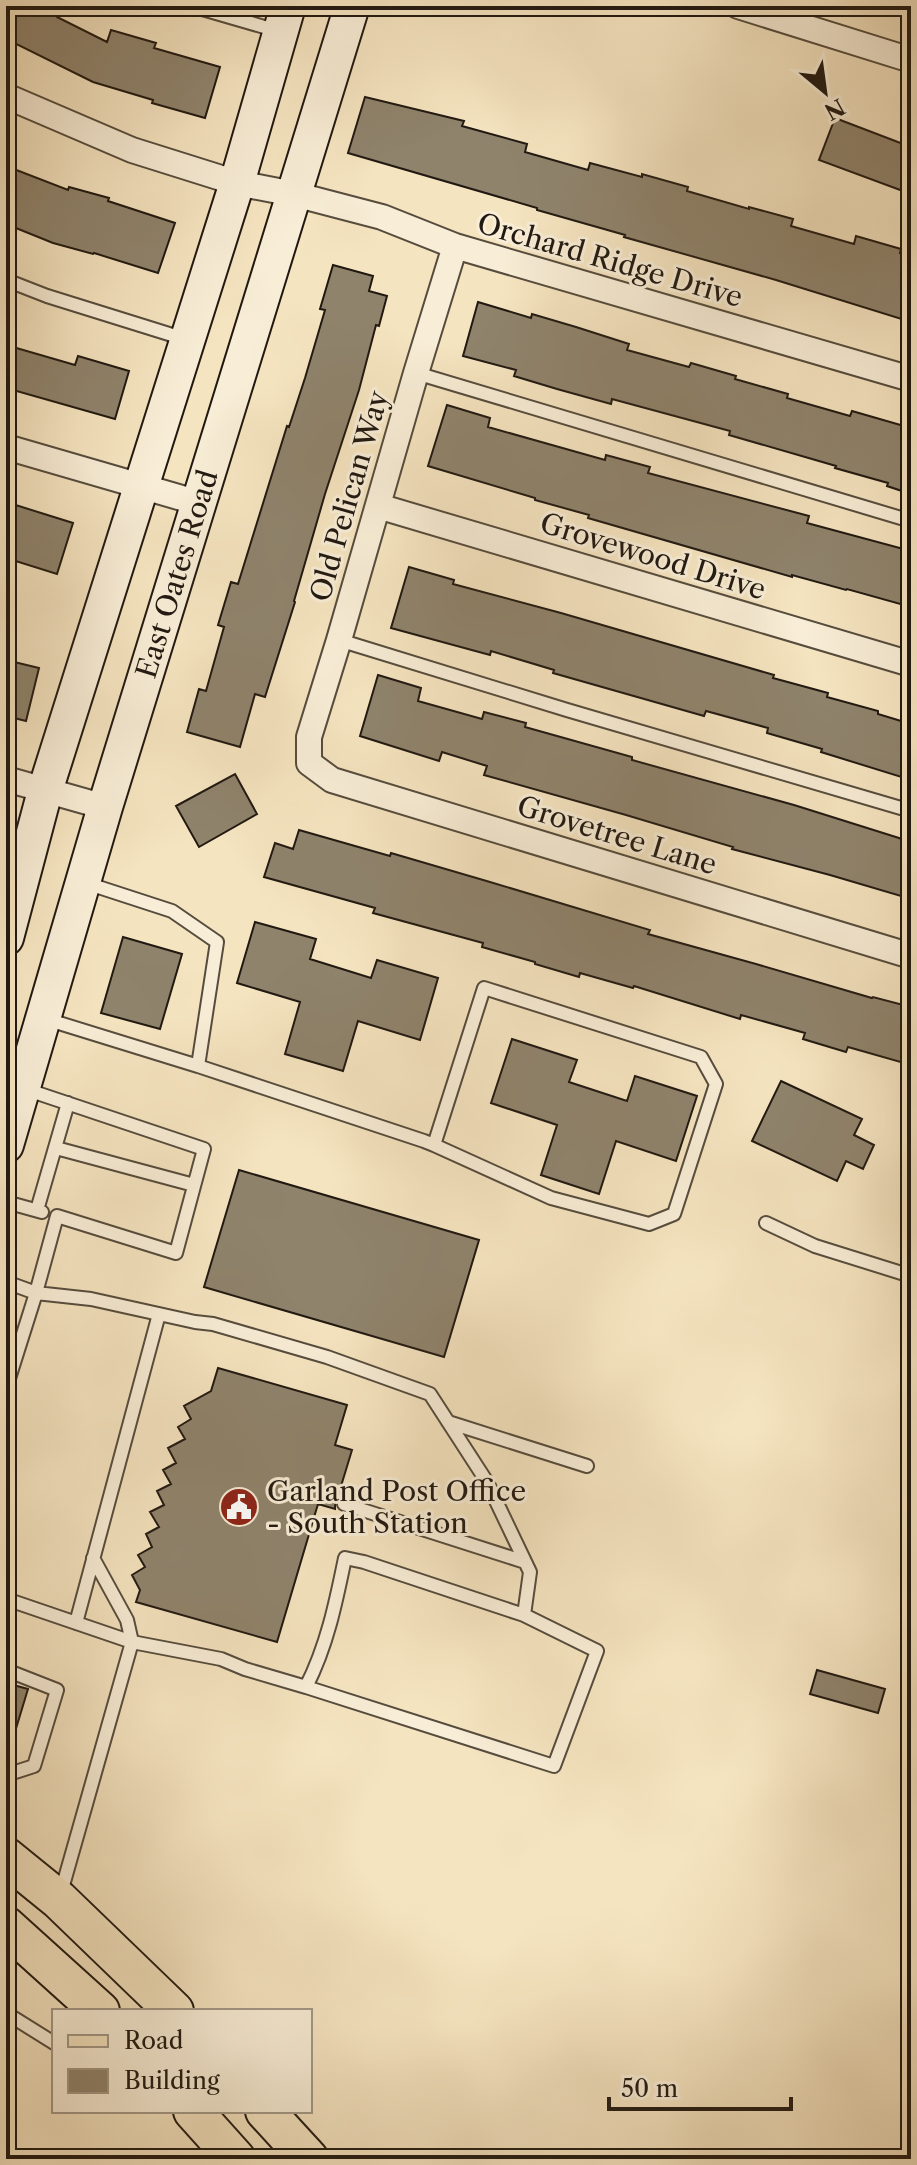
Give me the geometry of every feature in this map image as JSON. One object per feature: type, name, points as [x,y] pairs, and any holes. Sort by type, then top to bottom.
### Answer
[{"type":"main road","name":"East Oates Road","points":[[6,1145],[105,807],[352,6]]},
{"type":"main road","name":"East Oates Road","points":[[6,938],[45,791],[143,487],[284,19]]},
{"type":"main road","points":[[6,1857],[59,1900],[172,2009]]},
{"type":"main road","points":[[6,1926],[98,2009]]},
{"type":"main road","points":[[195,2113],[236,2159]]},
{"type":"main road","points":[[267,2113],[309,2159]]},
{"type":"street","points":[[738,6],[911,60]]},
{"type":"street","name":"Orchard Ridge Drive","points":[[6,96],[132,150],[237,183],[382,217],[455,246],[911,379]]},
{"type":"street","name":"Old Pelican Way","points":[[309,763],[309,737],[455,246]]},
{"type":"street","points":[[6,447],[199,503]]},
{"type":"street","name":"Grovewood Drive","points":[[378,506],[911,664]]},
{"type":"street","name":"Grovetree Lane","points":[[309,763],[332,780],[911,956]]},
{"type":"street","points":[[6,779],[105,807]]},
{"type":"lane","points":[[192,6],[284,19]]},
{"type":"lane","points":[[6,280],[188,340]]},
{"type":"lane","points":[[416,373],[911,521]]},
{"type":"lane","points":[[339,640],[911,811]]},
{"type":"lane","points":[[83,882],[172,911],[217,942],[198,1066]]},
{"type":"lane","points":[[43,1018],[434,1145],[551,1198],[649,1224],[674,1214],[716,1084],[701,1057],[484,988],[434,1145]]},
{"type":"lane","points":[[6,1202],[176,1253],[204,1149],[22,1088]]},
{"type":"lane","points":[[37,1210],[68,1103]]},
{"type":"lane","points":[[56,1148],[194,1185]]},
{"type":"lane","points":[[6,1388],[57,1216]]},
{"type":"lane","points":[[766,1223],[815,1246],[911,1276]]},
{"type":"lane","points":[[6,1282],[36,1293],[91,1299],[213,1324],[298,1348],[430,1394],[487,1482],[530,1572],[524,1615]]},
{"type":"lane","points":[[76,1623],[159,1314]]},
{"type":"lane","points":[[448,1422],[587,1466]]},
{"type":"lane","points":[[344,1504],[525,1562]]},
{"type":"lane","points":[[59,1900],[132,1642],[127,1620],[93,1558]]},
{"type":"lane","points":[[6,1599],[132,1642],[221,1659],[245,1669],[554,1766],[597,1651],[524,1615],[345,1558],[332,1620],[316,1668],[306,1687]]},
{"type":"lane","points":[[6,1670],[57,1690],[34,1766],[6,1775]]},
{"type":"lane","points":[[6,2013],[52,2042]]},
{"type":"building","points":[[6,6],[62,6],[57,17],[107,42],[111,30],[156,43],[154,48],[220,67],[205,118],[93,82],[6,39]]},
{"type":"building","points":[[365,97],[464,121],[462,126],[527,144],[525,152],[588,170],[590,163],[642,177],[642,174],[688,187],[687,191],[793,219],[791,226],[854,244],[856,236],[901,249],[900,253],[911,257],[911,322],[348,153]]},
{"type":"building","points":[[835,118],[911,147],[911,194],[819,160]]},
{"type":"building","points":[[6,166],[68,190],[69,187],[109,198],[108,201],[175,223],[158,273],[53,243],[6,224]]},
{"type":"building","points":[[333,265],[373,276],[369,291],[387,296],[265,697],[255,694],[240,747],[187,732],[199,689],[206,691],[224,627],[218,625],[231,582],[238,584],[305,378],[325,310],[320,309]]},
{"type":"building","points":[[478,302],[531,318],[532,314],[629,344],[627,350],[736,376],[735,379],[788,394],[787,398],[850,416],[852,411],[911,428],[911,494],[836,466],[729,435],[730,431],[612,399],[611,404],[557,389],[514,376],[516,370],[463,356]]},
{"type":"building","points":[[6,345],[75,365],[78,356],[129,371],[115,419],[6,388]]},
{"type":"building","points":[[447,405],[490,418],[488,427],[605,460],[606,455],[650,467],[648,473],[809,516],[807,523],[911,551],[911,607],[792,577],[588,518],[589,515],[428,466]]},
{"type":"building","points":[[6,502],[73,523],[57,574],[6,558]]},
{"type":"building","points":[[409,567],[454,580],[453,584],[774,675],[773,678],[828,693],[827,697],[911,724],[911,780],[767,733],[768,728],[706,711],[704,716],[553,673],[554,670],[491,651],[490,655],[391,628]]},
{"type":"building","points":[[6,660],[39,668],[26,721],[6,716]]},
{"type":"building","points":[[378,675],[421,688],[418,701],[482,719],[484,712],[526,723],[525,727],[794,805],[911,843],[911,899],[484,775],[487,766],[442,752],[439,761],[360,736]]},
{"type":"building","points":[[235,774],[257,814],[199,847],[176,806]]},
{"type":"building","points":[[299,830],[390,856],[391,853],[650,930],[648,934],[911,1007],[911,1065],[848,1047],[846,1052],[803,1039],[805,1033],[741,1015],[740,1019],[634,986],[580,973],[579,977],[482,947],[483,943],[373,913],[375,908],[264,877],[275,843],[293,849]]},
{"type":"building","points":[[255,922],[316,939],[310,959],[371,978],[377,960],[438,978],[420,1040],[358,1021],[343,1071],[285,1054],[300,1002],[237,983]]},
{"type":"building","points":[[123,937],[182,954],[160,1029],[101,1013]]},
{"type":"building","points":[[512,1039],[577,1060],[569,1082],[627,1101],[635,1076],[697,1096],[676,1161],[616,1141],[599,1194],[541,1175],[557,1125],[491,1103]]},
{"type":"building","points":[[781,1081],[862,1119],[854,1135],[874,1145],[863,1169],[846,1161],[837,1181],[752,1141]]},
{"type":"building","points":[[239,1170],[479,1240],[444,1357],[204,1287]]},
{"type":"building","name":"Garland Post Office - South Station","points":[[218,1368],[347,1405],[335,1445],[352,1450],[335,1509],[318,1504],[277,1642],[136,1602],[140,1590],[132,1575],[145,1567],[138,1555],[152,1547],[146,1534],[159,1527],[150,1512],[164,1505],[157,1491],[171,1484],[163,1470],[176,1463],[168,1448],[185,1439],[178,1427],[191,1419],[184,1406],[211,1391]]},
{"type":"building","points":[[817,1670],[885,1689],[878,1713],[810,1694]]},
{"type":"building","points":[[6,1683],[28,1689],[11,1745],[6,1745]]},
{"type":"place","name":"Garland Post Office - South Station","points":[[239,1507]]}]
